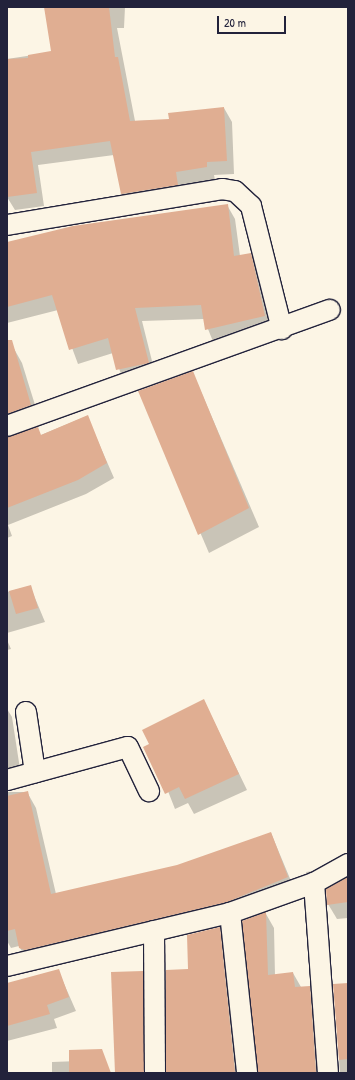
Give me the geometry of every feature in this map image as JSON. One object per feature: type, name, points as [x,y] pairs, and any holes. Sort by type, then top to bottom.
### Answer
[{"type":"street","points":[[7,225],[222,189],[235,191],[251,206],[282,329]]},
{"type":"street","points":[[7,426],[282,329],[330,310]]},
{"type":"street","points":[[26,712],[35,772]]},
{"type":"street","points":[[7,780],[128,747],[149,791]]},
{"type":"street","points":[[7,966],[230,913],[314,883],[348,864]]},
{"type":"street","points":[[314,883],[328,1073]]},
{"type":"street","points":[[230,913],[247,1073]]},
{"type":"street","points":[[154,931],[155,1073]]},
{"type":"building","points":[[44,7],[109,7],[115,57],[118,57],[130,121],[169,119],[168,113],[224,107],[227,161],[207,162],[207,167],[176,172],[178,185],[121,194],[110,141],[31,152],[37,193],[7,197],[7,59],[28,58],[28,55],[51,51]]},
{"type":"building","points":[[228,204],[234,256],[251,253],[265,316],[205,330],[201,305],[135,308],[149,363],[116,370],[108,338],[69,350],[52,295],[7,307],[7,242],[73,226]]},
{"type":"building","points":[[7,340],[12,340],[31,405],[7,414]]},
{"type":"building","points":[[193,371],[249,508],[198,535],[138,391]]},
{"type":"building","points":[[88,415],[107,463],[78,480],[7,508],[7,437],[38,427],[41,435]]},
{"type":"building","points":[[31,585],[38,608],[16,614],[9,591]]},
{"type":"building","points":[[204,699],[239,774],[185,799],[179,787],[165,794],[143,747],[149,744],[142,730]]},
{"type":"building","points":[[28,791],[51,894],[177,865],[271,832],[288,877],[227,902],[25,950],[19,948],[15,929],[7,931],[7,796]]},
{"type":"building","points":[[348,877],[348,902],[327,905],[326,889]]},
{"type":"building","points":[[266,912],[268,975],[293,972],[295,987],[310,986],[316,1073],[258,1073],[242,921]]},
{"type":"building","points":[[220,927],[235,1073],[166,1073],[166,970],[188,969],[187,935]]},
{"type":"building","points":[[59,969],[69,997],[47,1005],[50,1014],[7,1026],[7,983]]},
{"type":"building","points":[[143,971],[144,1073],[115,1073],[111,972]]},
{"type":"building","points":[[348,983],[348,1059],[339,1060],[333,984]]},
{"type":"building","points":[[102,1049],[111,1073],[69,1073],[69,1050]]}]
